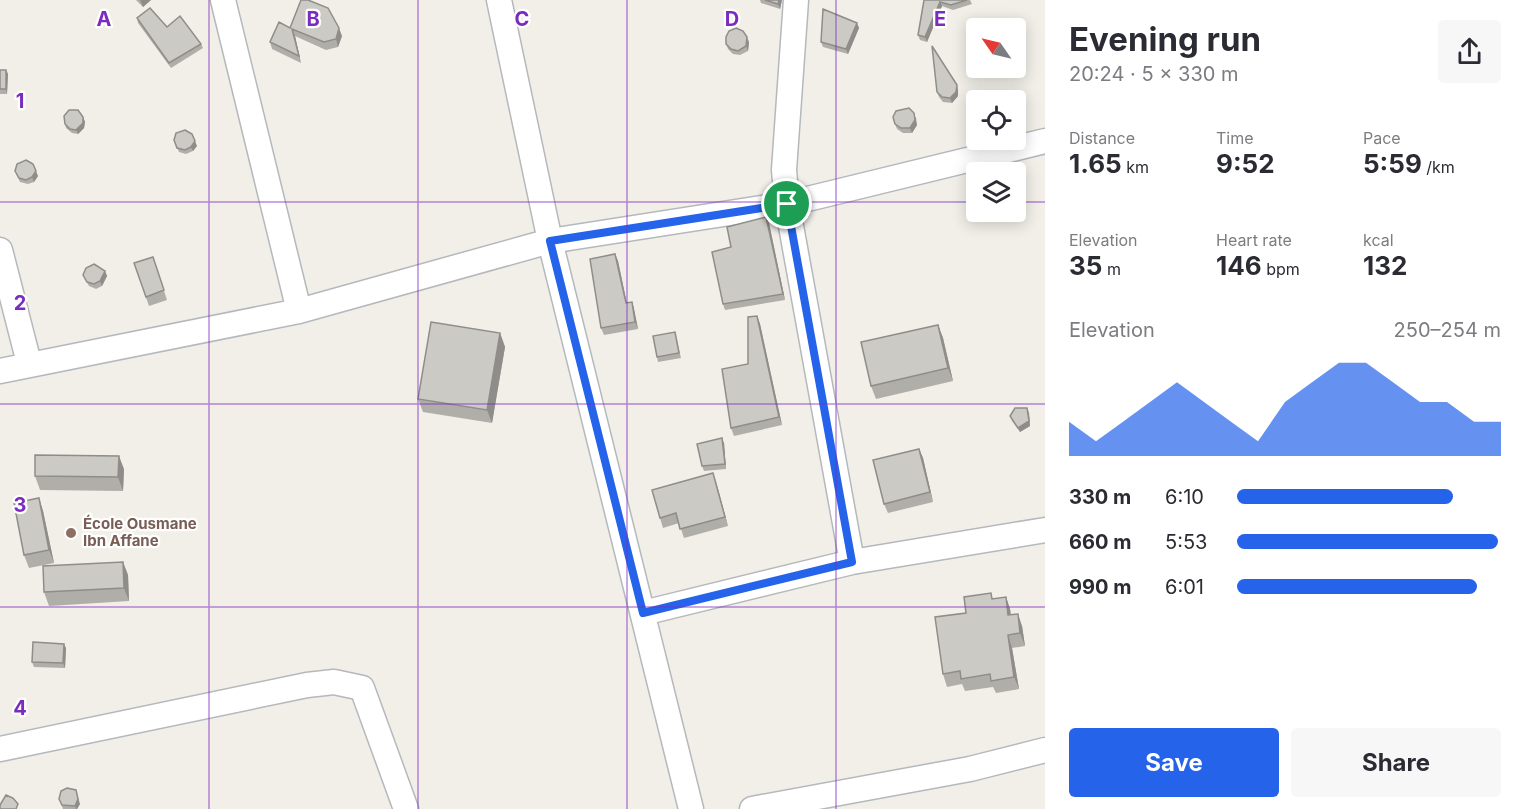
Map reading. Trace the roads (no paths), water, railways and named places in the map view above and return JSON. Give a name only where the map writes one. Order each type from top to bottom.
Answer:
[{"type":"street","points":[[223,0],[298,311]]},
{"type":"street","points":[[499,0],[550,241],[691,809]]},
{"type":"street","points":[[796,0],[784,170],[787,204],[852,562]]},
{"type":"street","points":[[0,371],[29,363],[298,311],[550,241],[787,204],[1045,141]]},
{"type":"street","points":[[0,250],[29,363]]},
{"type":"street","points":[[643,613],[852,562],[1045,531]]},
{"type":"street","points":[[0,749],[307,685],[334,682],[362,688],[406,809]]},
{"type":"street","points":[[752,809],[970,769],[1045,750]]},
{"type":"place","name":"École Ousmane Ibn Affane","points":[[71,533]]}]
